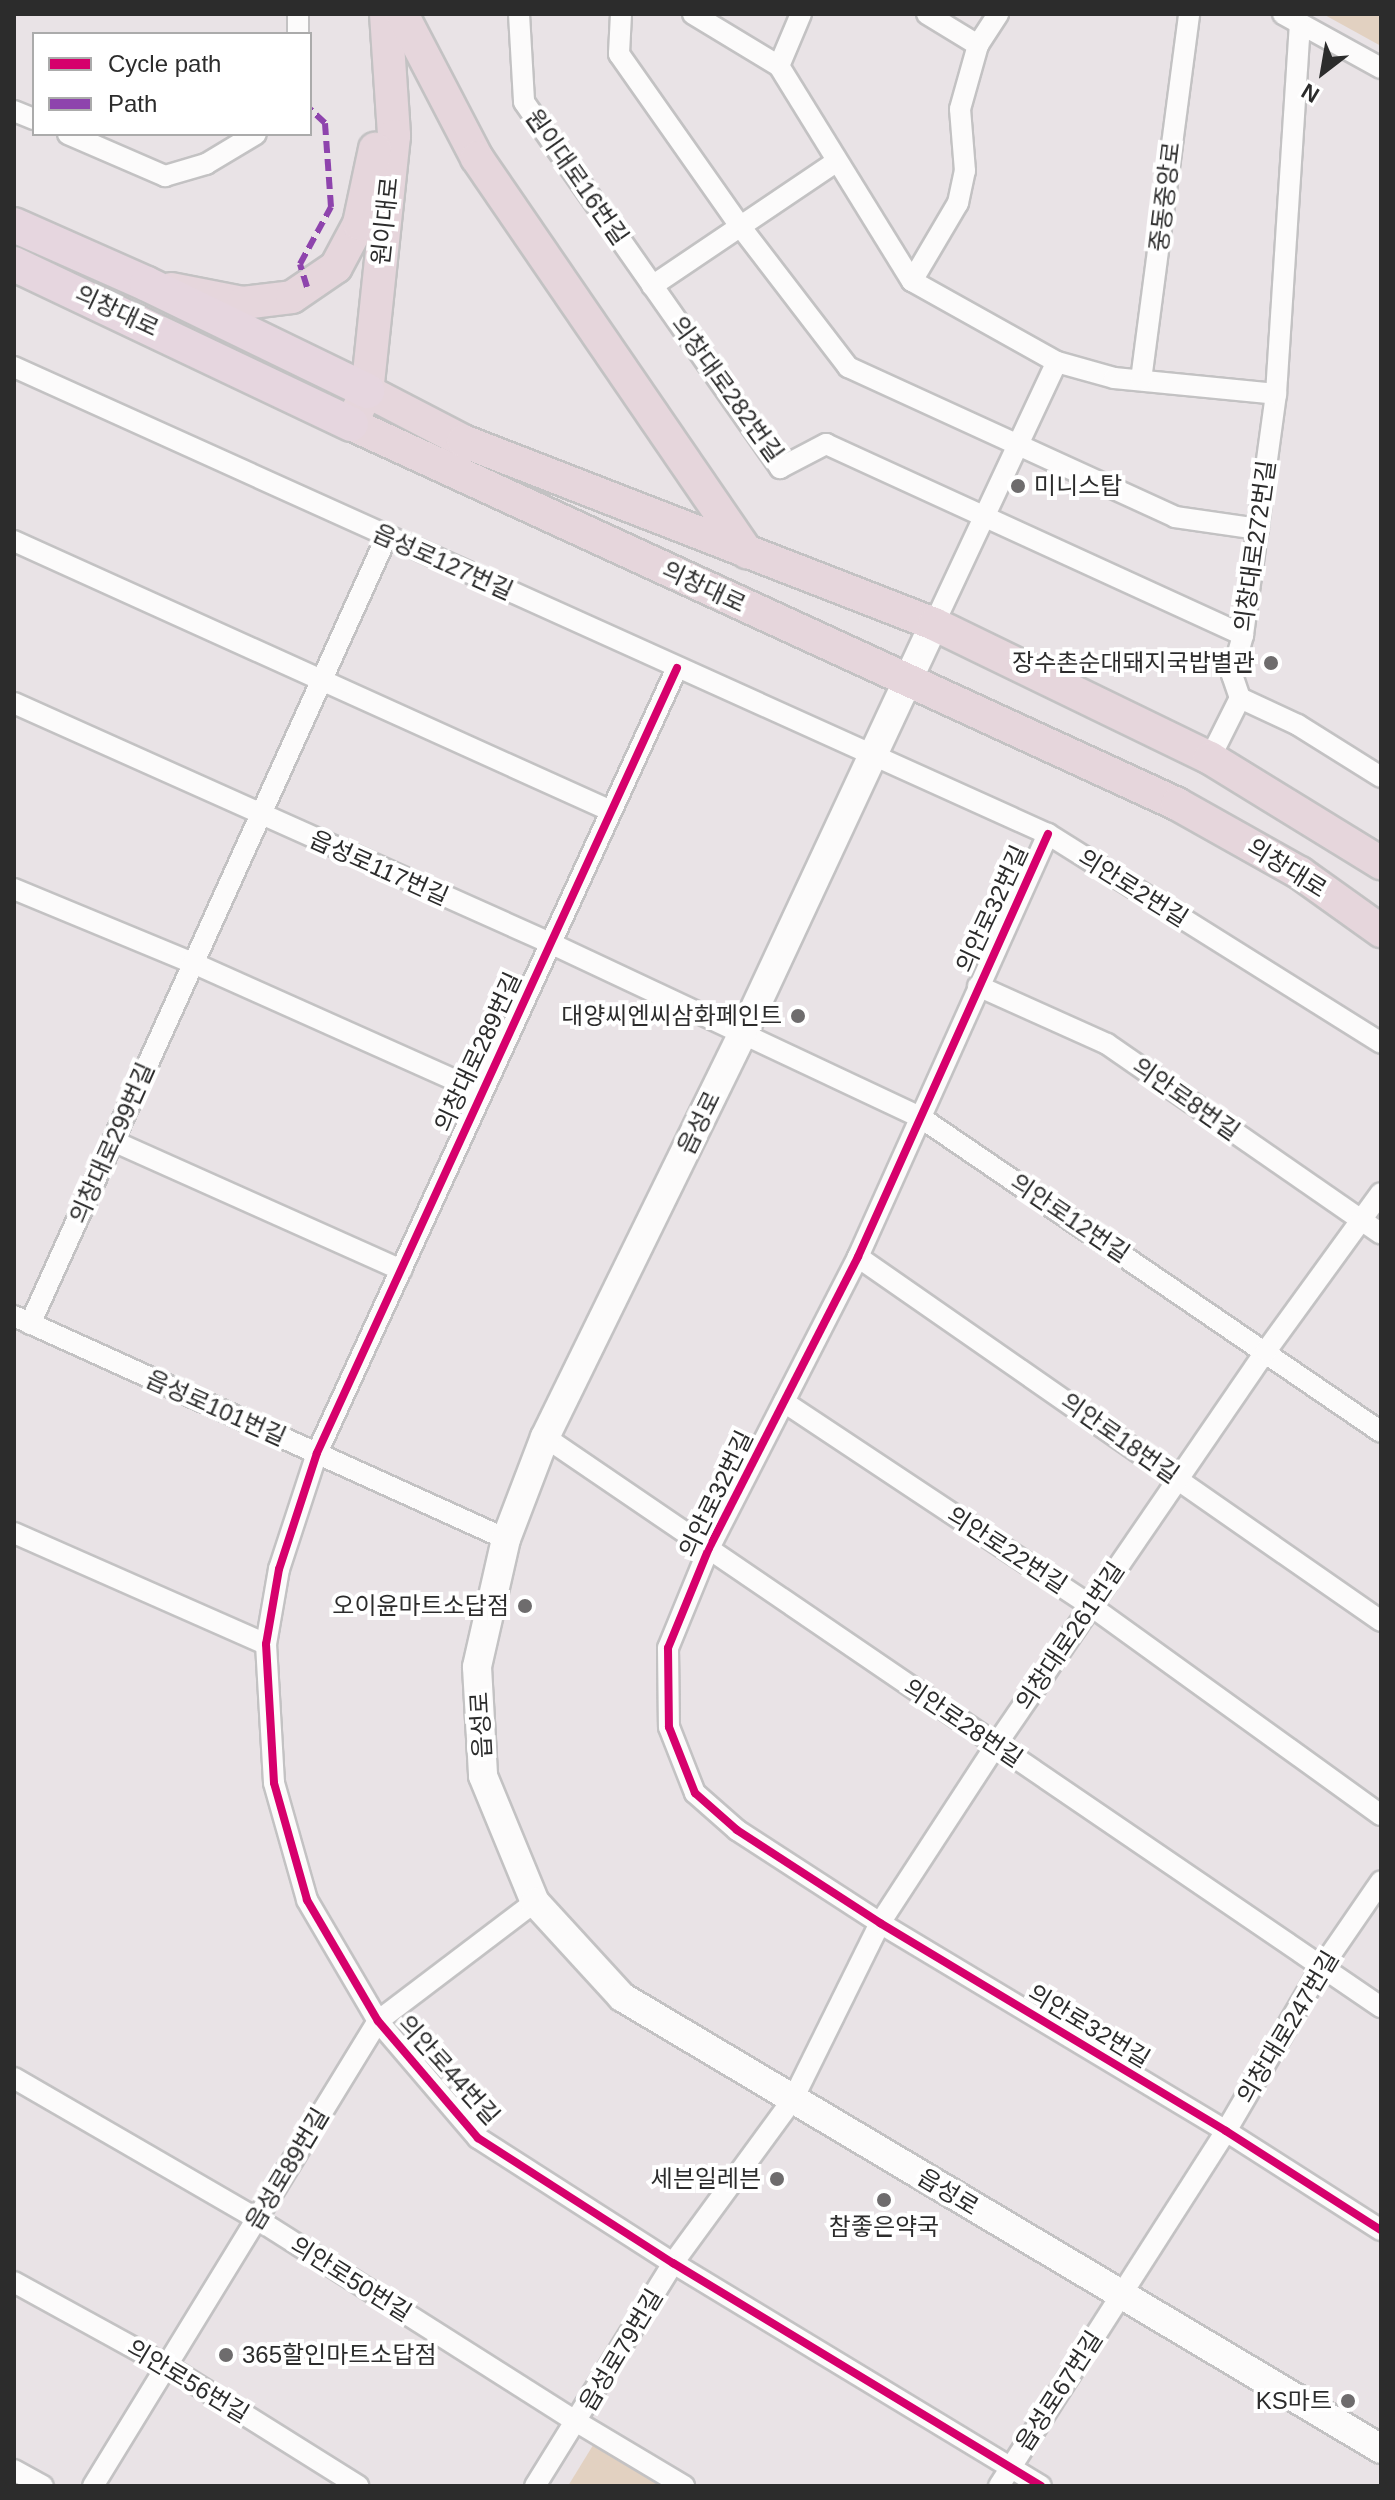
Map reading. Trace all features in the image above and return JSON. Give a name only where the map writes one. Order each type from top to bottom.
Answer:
[{"type":"highway","name":"의창대로","points":[[14,225],[147,284],[367,391]]},
{"type":"highway","name":"의창대로","points":[[14,264],[351,424]]},
{"type":"main road","points":[[147,284],[243,303],[292,297],[336,267],[359,224],[376,145],[383,14]]},
{"type":"main road","name":"원이대로","points":[[351,424],[367,391],[394,136],[383,14]]},
{"type":"main road","points":[[402,14],[477,158],[747,553]]},
{"type":"main road","name":"의창대로","points":[[367,391],[463,441],[934,624],[1210,758],[1381,863]]},
{"type":"main road","name":"의창대로","points":[[351,424],[1177,804],[1300,873],[1381,931]]},
{"type":"main road","name":"읍성로","points":[[934,624],[742,1035],[545,1437],[506,1539],[477,1667],[483,1776],[535,1902],[622,1997],[1381,2449]]},
{"type":"street","name":"원이대로16번길","points":[[519,14],[524,102],[652,286]]},
{"type":"street","points":[[621,14],[619,54],[740,226],[848,367],[1175,517],[1258,529]]},
{"type":"street","points":[[693,14],[779,66],[912,281],[1057,362],[1114,378],[1276,394]]},
{"type":"street","points":[[779,66],[801,14]]},
{"type":"street","points":[[927,14],[978,45]]},
{"type":"street","points":[[912,281],[958,203],[965,171],[960,109],[978,45],[998,14]]},
{"type":"street","name":"중동중앙로","points":[[1141,380],[1189,14]]},
{"type":"street","points":[[1292,20],[1381,68]]},
{"type":"street","name":"의창대로272번길","points":[[1240,698],[1232,675],[1243,635],[1276,394],[1292,20]]},
{"type":"street","points":[[73,136],[165,176],[206,164],[253,136]]},
{"type":"street","points":[[652,286],[837,161]]},
{"type":"street","name":"의창대로282번길","points":[[652,286],[780,468],[826,444],[1243,635]]},
{"type":"street","points":[[934,624],[1057,362]]},
{"type":"street","name":"읍성로127번길","points":[[14,367],[873,756]]},
{"type":"street","name":"의창대로299번길","points":[[22,1320],[113,1141],[387,536]]},
{"type":"street","points":[[14,541],[611,811]]},
{"type":"street","name":"의창대로289번길","points":[[317,1453],[677,668]]},
{"type":"street","points":[[1210,758],[1240,698],[1298,725],[1381,777]]},
{"type":"street","name":"읍성로117번길","points":[[14,703],[260,816],[550,943],[742,1035]]},
{"type":"street","name":"의안로2번길","points":[[873,756],[1048,834],[1381,1043]]},
{"type":"street","name":"의안로32번길","points":[[1048,834],[858,1257],[709,1548],[668,1648],[669,1727],[695,1793],[737,1830],[880,1923],[1226,2131],[1381,2230]]},
{"type":"street","points":[[14,889],[193,963]]},
{"type":"street","name":"의창대로289번길","points":[[193,963],[482,1092]]},
{"type":"street","name":"의안로8번길","points":[[978,986],[1107,1044],[1381,1234]]},
{"type":"street","name":"의안로12번길","points":[[742,1035],[920,1117],[1381,1432]]},
{"type":"street","points":[[113,1141],[401,1270]]},
{"type":"street","name":"의창대로261번길","points":[[793,2099],[880,1923],[996,1745],[1178,1478],[1381,1193]]},
{"type":"street","name":"의안로18번길","points":[[858,1257],[1381,1621]]},
{"type":"street","name":"읍성로101번길","points":[[22,1320],[506,1539]]},
{"type":"street","name":"의안로22번길","points":[[784,1402],[1091,1606],[1381,1815]]},
{"type":"street","name":"의안로28번길","points":[[545,1437],[1381,2007]]},
{"type":"street","name":"의안로44번길","points":[[317,1453],[279,1569],[266,1644],[274,1783],[307,1900],[378,2021],[478,2138],[1004,2477],[1041,2486]]},
{"type":"street","points":[[14,1533],[266,1644]]},
{"type":"street","name":"의창대로247번길","points":[[1120,2296],[1226,2131],[1322,1967],[1381,1881]]},
{"type":"street","name":"읍성로89번길","points":[[93,2486],[378,2021],[535,1902]]},
{"type":"street","name":"의안로50번길","points":[[14,2078],[257,2219],[577,2422],[684,2486]]},
{"type":"street","name":"읍성로79번길","points":[[535,2486],[673,2263],[793,2099]]},
{"type":"street","name":"의안로56번길","points":[[14,2282],[167,2366],[358,2486]]},
{"type":"street","name":"읍성로67번길","points":[[1004,2477],[1120,2296]]},
{"type":"street","points":[[14,2470],[43,2486]]},
{"type":"shaded area","points":[[1323,14],[1381,14],[1381,46]]},
{"type":"shaded area","points":[[595,2442],[675,2486],[568,2486]]},
{"type":"marked path","points":[[307,287],[300,264],[331,207],[325,123],[312,111]]},
{"type":"cycle path","points":[[677,668],[317,1453],[279,1569],[266,1644],[274,1783],[307,1900],[378,2021],[478,2138],[673,2263],[1041,2486]]},
{"type":"cycle path","points":[[1048,834],[858,1257],[709,1548],[668,1648],[669,1727],[695,1793],[737,1830],[880,1923],[1226,2131],[1381,2230]]},
{"type":"place","name":"미니스탑","points":[[1018,486]]},
{"type":"place","name":"장수촌순대돼지국밥별관","points":[[1271,663]]},
{"type":"place","name":"대양씨엔씨삼화페인트","points":[[798,1016]]},
{"type":"place","name":"오이윤마트소답점","points":[[525,1606]]},
{"type":"place","name":"세븐일레븐","points":[[777,2179]]},
{"type":"place","name":"참좋은약국","points":[[884,2200]]},
{"type":"place","name":"365할인마트소답점","points":[[226,2355]]},
{"type":"place","name":"KS마트","points":[[1348,2401]]}]
